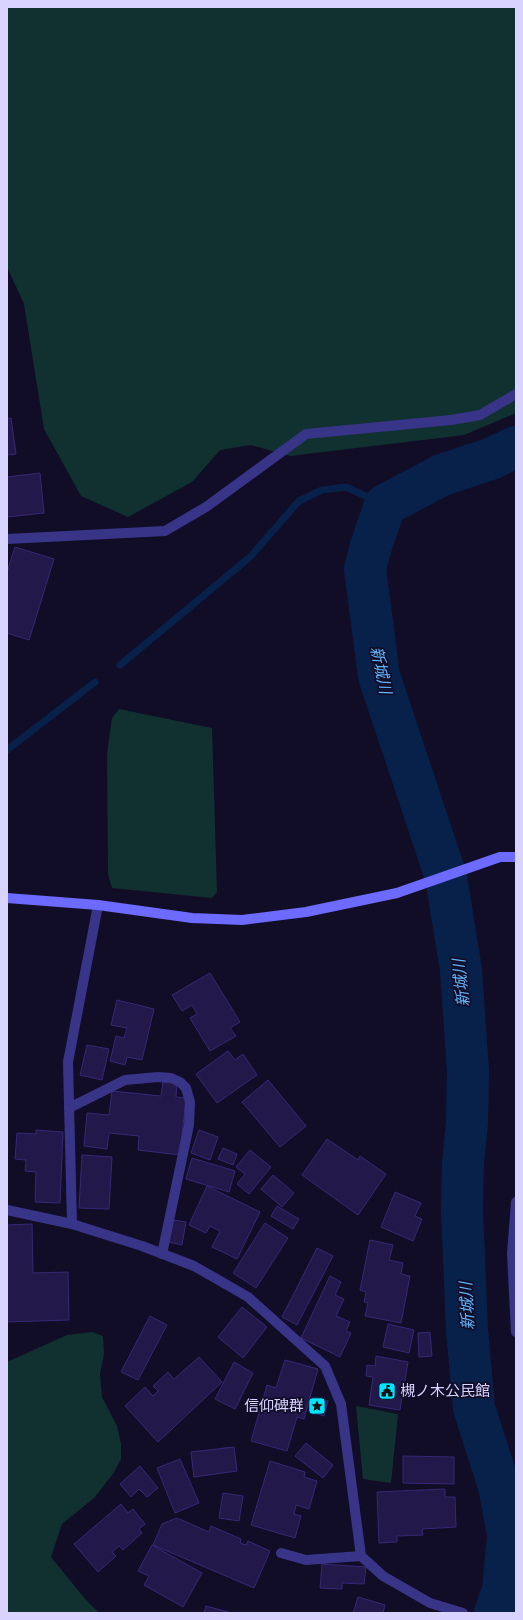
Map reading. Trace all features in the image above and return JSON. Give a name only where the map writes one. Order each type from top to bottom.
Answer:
[{"type":"street","points":[[7,539],[165,531],[206,507],[306,434],[451,420],[480,415],[516,394]]},
{"type":"street","points":[[7,898],[98,905],[192,918],[242,920],[306,912],[397,893],[500,857],[516,857]]},
{"type":"street","points":[[72,1224],[68,1062],[98,905]]},
{"type":"street","points":[[69,1108],[126,1080],[158,1077],[171,1078],[180,1082],[186,1088],[190,1102],[190,1124],[162,1254]]},
{"type":"street","points":[[516,1202],[512,1254],[516,1332]]},
{"type":"street","points":[[7,1210],[72,1224],[162,1254],[194,1266],[248,1297],[325,1366],[341,1404],[361,1556],[383,1576],[430,1603],[459,1612]]},
{"type":"street","points":[[281,1553],[306,1560],[361,1556]]},
{"type":"green space","points":[[7,7],[516,7],[516,413],[464,435],[290,456],[251,445],[220,450],[192,482],[128,517],[81,496],[44,429],[24,304],[7,267]]},
{"type":"green space","points":[[119,709],[212,728],[217,892],[212,898],[112,888],[108,874],[107,754],[112,718]]},
{"type":"green space","points":[[92,1332],[103,1336],[104,1354],[100,1374],[102,1397],[117,1426],[121,1444],[121,1459],[113,1474],[94,1498],[62,1524],[51,1557],[86,1600],[99,1613],[7,1613],[7,1362],[67,1335]]},
{"type":"green space","points":[[356,1406],[398,1414],[391,1483],[363,1479]]},
{"type":"building","points":[[11,418],[16,454],[7,455],[7,419]]},
{"type":"building","points":[[40,473],[44,513],[7,517],[7,477]]},
{"type":"building","points":[[15,547],[54,559],[29,640],[7,633],[7,572]]},
{"type":"building","points":[[210,973],[240,1022],[230,1028],[236,1036],[210,1051],[190,1018],[197,1014],[192,1005],[182,1011],[172,995]]},
{"type":"building","points":[[117,1000],[154,1009],[142,1060],[127,1057],[125,1065],[110,1061],[116,1036],[124,1038],[127,1028],[111,1025]]},
{"type":"building","points":[[87,1045],[109,1049],[102,1080],[80,1075]]},
{"type":"building","points":[[228,1051],[235,1060],[243,1054],[257,1075],[217,1103],[196,1074]]},
{"type":"building","points":[[268,1080],[306,1126],[280,1147],[242,1102]]},
{"type":"building","points":[[163,1082],[177,1083],[176,1097],[186,1098],[180,1155],[138,1150],[139,1136],[109,1133],[107,1149],[84,1146],[87,1113],[109,1115],[112,1091],[161,1096]]},
{"type":"building","points":[[36,1130],[63,1132],[60,1203],[35,1202],[36,1172],[25,1171],[26,1160],[15,1159],[17,1133],[36,1134]]},
{"type":"building","points":[[199,1130],[218,1137],[210,1160],[191,1153]]},
{"type":"building","points":[[327,1139],[358,1160],[360,1156],[386,1174],[358,1215],[302,1175]]},
{"type":"building","points":[[223,1148],[237,1154],[233,1165],[218,1159]]},
{"type":"building","points":[[250,1150],[271,1167],[249,1194],[237,1184],[245,1174],[236,1167]]},
{"type":"building","points":[[82,1155],[112,1157],[109,1209],[79,1208]]},
{"type":"building","points":[[192,1158],[235,1171],[229,1192],[186,1179]]},
{"type":"building","points":[[273,1175],[294,1193],[282,1207],[261,1189]]},
{"type":"building","points":[[207,1186],[260,1212],[237,1259],[212,1247],[220,1231],[210,1226],[206,1233],[189,1225]]},
{"type":"building","points":[[395,1192],[421,1203],[415,1216],[422,1219],[413,1241],[381,1227]]},
{"type":"building","points":[[277,1206],[299,1219],[293,1229],[271,1216]]},
{"type":"building","points":[[173,1220],[186,1222],[182,1245],[169,1242]]},
{"type":"building","points":[[265,1223],[288,1238],[256,1288],[233,1273]]},
{"type":"building","points":[[32,1224],[33,1273],[68,1272],[69,1320],[7,1322],[7,1225]]},
{"type":"building","points":[[370,1240],[393,1245],[389,1260],[403,1263],[401,1274],[410,1276],[401,1323],[365,1316],[368,1303],[364,1302],[366,1292],[360,1290]]},
{"type":"building","points":[[317,1248],[333,1256],[297,1325],[282,1317]]},
{"type":"building","points":[[330,1276],[341,1282],[335,1295],[344,1299],[336,1316],[350,1322],[346,1331],[351,1333],[340,1357],[301,1338]]},
{"type":"building","points":[[242,1307],[267,1327],[243,1358],[218,1337]]},
{"type":"building","points":[[150,1316],[167,1325],[138,1380],[121,1372]]},
{"type":"building","points":[[388,1324],[414,1330],[409,1353],[383,1347]]},
{"type":"building","points":[[430,1332],[432,1356],[419,1357],[418,1333]]},
{"type":"building","name":"槻ノ木公民館","points":[[376,1356],[408,1362],[400,1410],[369,1405],[373,1377],[366,1376],[367,1365],[375,1366]]},
{"type":"building","points":[[199,1357],[222,1382],[158,1442],[125,1406],[145,1387],[153,1396],[158,1391],[153,1386],[168,1372],[174,1379]]},
{"type":"building","points":[[285,1360],[318,1369],[304,1419],[297,1417],[287,1451],[251,1441],[267,1385],[276,1388]]},
{"type":"building","points":[[234,1362],[253,1373],[235,1409],[215,1399]]},
{"type":"building","points":[[315,1397],[328,1401],[324,1416],[310,1412]]},
{"type":"building","points":[[306,1443],[333,1465],[323,1478],[295,1456]]},
{"type":"building","points":[[234,1447],[237,1471],[194,1477],[191,1452]]},
{"type":"building","points":[[403,1456],[454,1457],[454,1484],[403,1483]]},
{"type":"building","points":[[180,1459],[199,1503],[175,1513],[157,1468]]},
{"type":"building","points":[[270,1461],[305,1472],[304,1477],[317,1481],[309,1509],[296,1505],[294,1514],[301,1516],[295,1538],[251,1525]]},
{"type":"building","points":[[140,1466],[158,1488],[147,1497],[139,1489],[131,1497],[120,1484]]},
{"type":"building","points":[[445,1489],[445,1497],[455,1497],[456,1527],[422,1529],[423,1535],[397,1536],[397,1542],[379,1543],[377,1492]]},
{"type":"building","points":[[223,1493],[243,1496],[239,1521],[219,1518]]},
{"type":"building","points":[[121,1504],[128,1513],[133,1509],[145,1524],[139,1529],[142,1533],[123,1550],[119,1546],[112,1552],[116,1556],[98,1572],[74,1544]]},
{"type":"building","points":[[177,1518],[209,1532],[211,1526],[241,1539],[240,1543],[246,1545],[248,1541],[270,1551],[254,1588],[153,1545],[162,1524]]},
{"type":"building","points":[[152,1545],[202,1573],[183,1607],[144,1585],[149,1576],[138,1571]]},
{"type":"building","points":[[322,1564],[366,1567],[364,1584],[342,1583],[342,1589],[320,1588]]},
{"type":"building","points":[[358,1597],[385,1605],[383,1613],[353,1613]]},
{"type":"building","points":[[206,1606],[232,1613],[204,1613]]},
{"type":"waterway","name":"新城川","points":[[495,1613],[503,1590],[508,1535],[499,1486],[474,1408],[467,1330],[462,1210],[463,1163],[467,1123],[468,1071],[461,970],[446,877],[379,676],[365,569],[385,505],[442,475],[493,458],[516,447]]},
{"type":"waterway","points":[[120,665],[250,557],[299,501],[322,490],[346,487],[385,505]]},
{"type":"waterway","points":[[7,750],[95,682]]},
{"type":"place","name":"槻ノ木公民館","points":[[387,1391]]},
{"type":"place","name":"信仰碑群","points":[[317,1406]]}]
